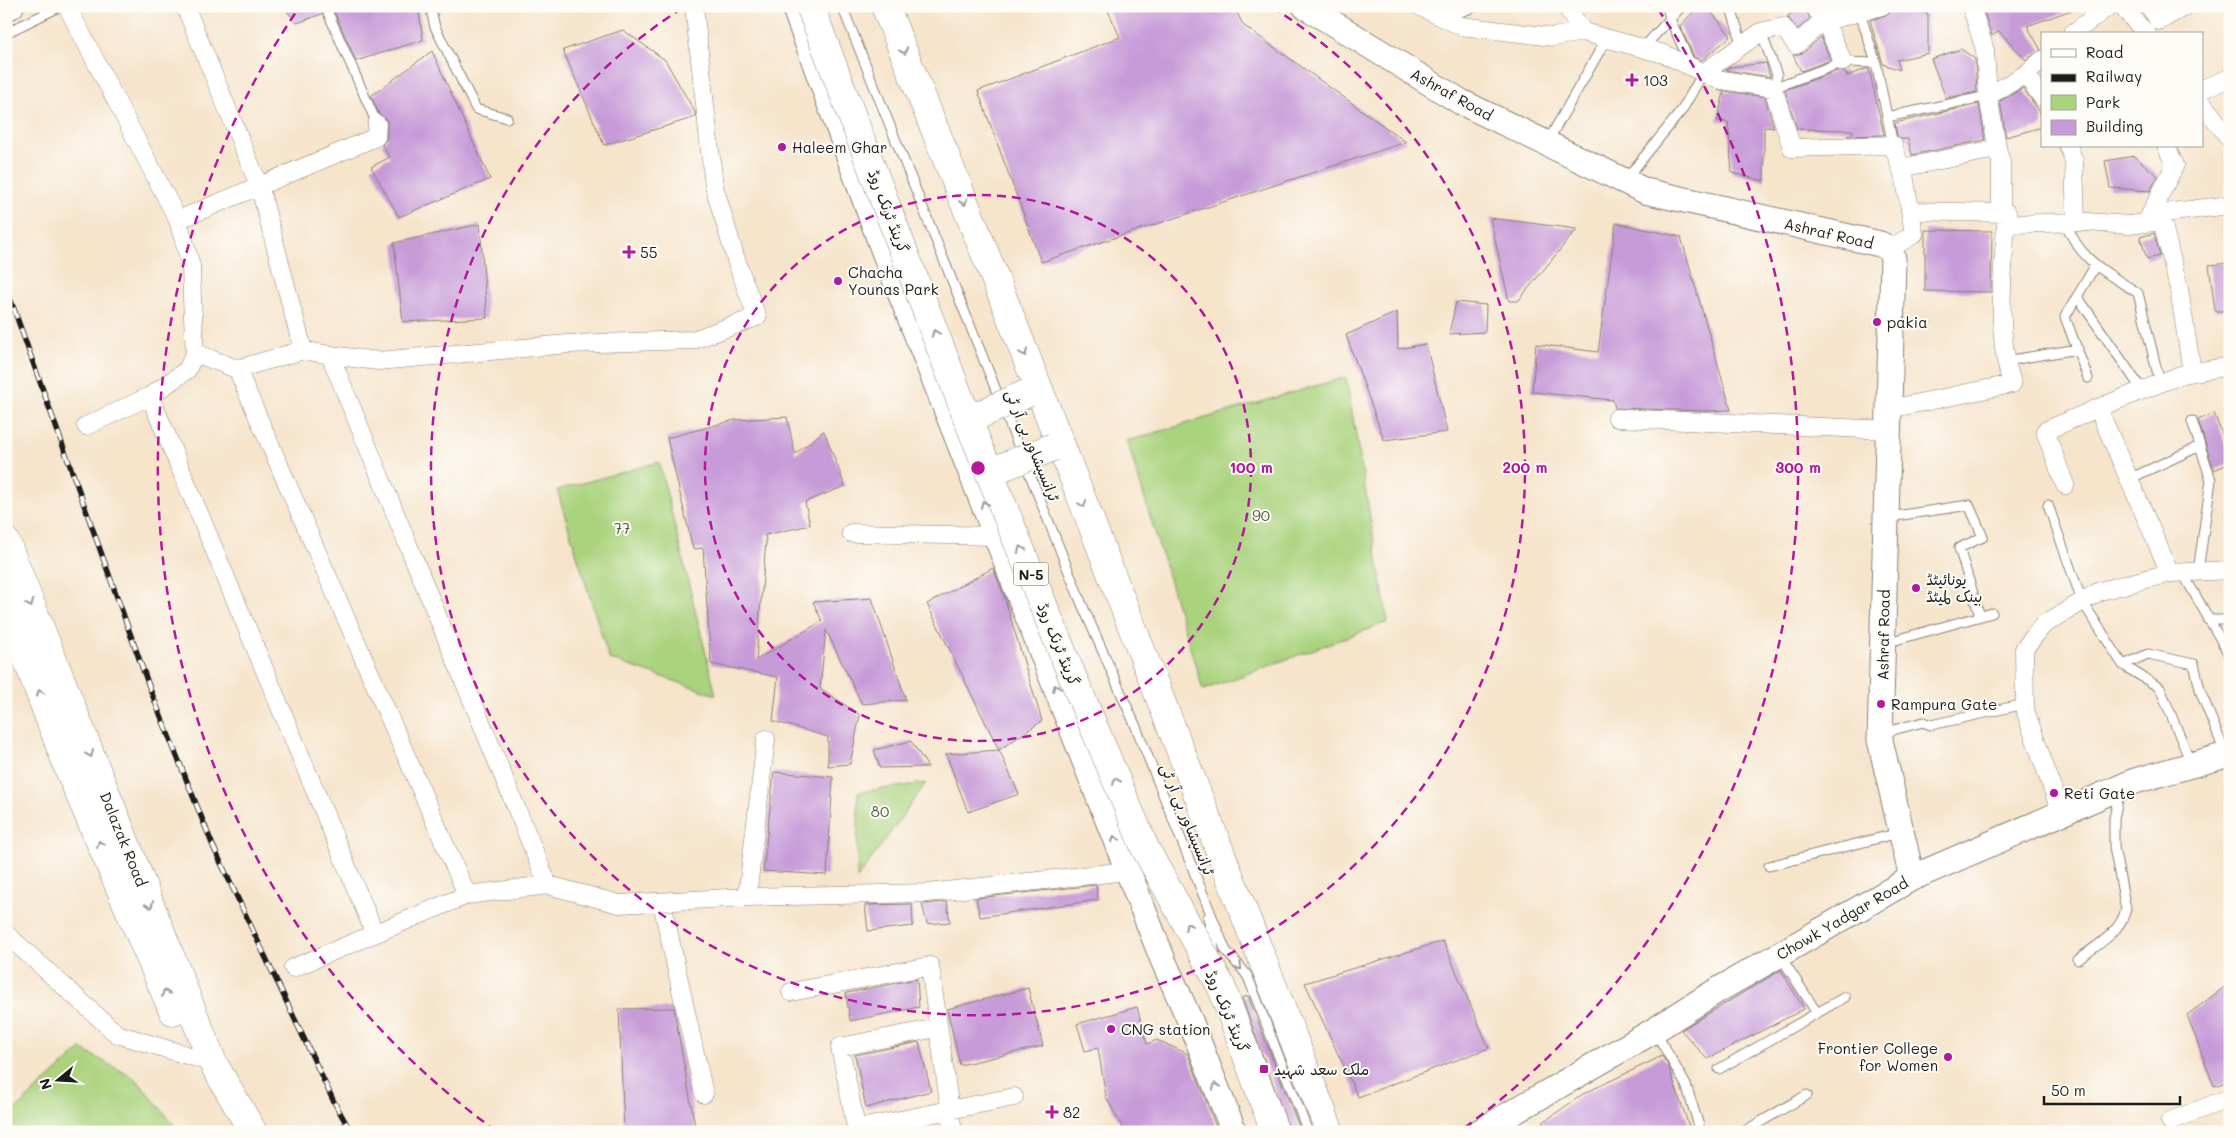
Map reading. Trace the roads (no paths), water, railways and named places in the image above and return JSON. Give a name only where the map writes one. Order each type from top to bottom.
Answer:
[{"type":"main road","name":"گرینڈ ٹرنک روڈ","points":[[810,6],[968,420],[1144,848],[1221,986],[1275,1132]]},
{"type":"main road","points":[[885,6],[1033,391],[1330,1132]]},
{"type":"main road","points":[[968,420],[1033,391]]},
{"type":"main road","points":[[990,472],[1056,446]]},
{"type":"main road","name":"Dalazak Road","points":[[6,542],[231,1132]]},
{"type":"main road","name":"Dalazak Road","points":[[6,604],[69,770],[145,949],[203,1060],[252,1132]]},
{"type":"street","points":[[6,8],[11,6]]},
{"type":"street","points":[[66,6],[178,220],[191,266],[195,353],[188,370],[150,396],[86,426]]},
{"type":"street","points":[[185,6],[260,188],[302,350]]},
{"type":"street","points":[[195,353],[237,369],[302,350],[378,361],[568,344],[643,340],[693,340],[758,317],[737,263],[714,186],[694,6]]},
{"type":"street","points":[[794,6],[883,249],[1128,871],[1234,1132]]},
{"type":"street","points":[[1419,6],[1461,26],[1552,37],[1583,32],[1664,54],[1716,79],[1773,88],[1792,148],[1893,145],[1905,180],[1914,234],[1890,249]]},
{"type":"street","points":[[1566,6],[1583,32]]},
{"type":"street","points":[[1814,6],[1826,23],[1843,62]]},
{"type":"street","points":[[1698,70],[1761,32],[1783,27],[1796,45],[1817,26],[1857,8],[1882,6]]},
{"type":"street","points":[[1617,418],[1888,419],[2012,384],[2005,361],[2001,304],[2004,218],[2001,162],[1988,96],[1985,50],[1971,6]]},
{"type":"street","points":[[2075,32],[2109,6]]},
{"type":"street","points":[[2121,6],[2145,32]]},
{"type":"street","points":[[2149,6],[2159,21],[2186,6]]},
{"type":"street","name":"Ashraf Road","points":[[1309,7],[1461,102],[1645,191],[1880,244],[1890,249],[1893,258],[1880,740],[1912,878]]},
{"type":"street","points":[[1988,96],[2026,74],[2041,61]]},
{"type":"street","points":[[2026,74],[2041,96]]},
{"type":"street","points":[[2204,88],[2230,78]]},
{"type":"street","points":[[2204,106],[2230,139]]},
{"type":"street","points":[[178,220],[260,188],[376,137],[377,124]]},
{"type":"street","points":[[2069,148],[2074,161],[2071,222]]},
{"type":"street","points":[[2167,148],[2175,166],[2154,222],[2179,289],[2192,372]]},
{"type":"street","points":[[1901,168],[1991,150],[1998,152]]},
{"type":"street","points":[[1910,211],[2129,225],[2154,222],[2165,213],[2230,205]]},
{"type":"street","points":[[330,355],[548,885]]},
{"type":"street","points":[[2066,485],[2045,431],[2183,374],[2230,366]]},
{"type":"street","points":[[237,369],[467,896]]},
{"type":"street","points":[[150,396],[375,934]]},
{"type":"street","points":[[2098,408],[2129,479],[2183,572]]},
{"type":"street","points":[[851,533],[996,536]]},
{"type":"street","points":[[2060,813],[2025,710],[2024,649],[2043,625],[2100,591],[2183,572],[2230,570]]},
{"type":"street","points":[[747,897],[766,739]]},
{"type":"street","name":"Chowk Yadgar Road","points":[[1479,1132],[1655,1030],[1712,993],[1912,878],[2120,788],[2228,754]]},
{"type":"street","points":[[293,968],[467,896],[548,885],[619,904],[662,903],[747,897],[928,893],[1128,871]]},
{"type":"street","points":[[662,903],[704,1094]]},
{"type":"street","points":[[6,934],[117,1034],[203,1060]]},
{"type":"street","points":[[791,992],[930,966],[937,1028],[953,1132]]},
{"type":"street","points":[[937,1028],[840,1047],[856,1131],[1014,1096]]},
{"type":"street","points":[[2170,1121],[2230,1098]]},
{"type":"lane","points":[[6,33],[61,6]]},
{"type":"lane","points":[[325,6],[377,124]]},
{"type":"lane","points":[[430,6],[435,27],[476,109],[508,118]]},
{"type":"lane","name":"ٹرانسپشاور بی آر ٹی","points":[[842,6],[1081,602],[1136,727],[1225,949],[1232,960],[1242,967],[1248,977],[1308,1132]]},
{"type":"lane","points":[[1444,18],[1477,6]]},
{"type":"lane","points":[[1624,181],[1682,110],[1698,70],[1670,19],[1667,6]]},
{"type":"lane","points":[[1644,48],[1682,6]]},
{"type":"lane","points":[[1734,7],[1740,46]]},
{"type":"lane","points":[[1857,8],[1876,63],[1893,145]]},
{"type":"lane","points":[[2149,32],[2159,21]]},
{"type":"lane","points":[[1761,32],[1777,75],[1773,88]]},
{"type":"lane","points":[[1547,144],[1608,38]]},
{"type":"lane","points":[[1773,88],[1843,62],[1876,63]]},
{"type":"lane","points":[[1887,116],[1988,96]]},
{"type":"lane","points":[[2071,222],[2070,235],[2095,266],[2138,293],[2160,383]]},
{"type":"lane","points":[[2088,378],[2066,317],[2095,266]]},
{"type":"lane","points":[[2077,296],[2142,390]]},
{"type":"lane","points":[[2005,361],[2078,349]]},
{"type":"lane","points":[[2192,421],[2211,480],[2183,572],[2208,620],[2230,656]]},
{"type":"lane","points":[[2129,479],[2200,446]]},
{"type":"lane","points":[[1886,517],[1969,505],[1983,537],[1959,548],[1980,616]]},
{"type":"lane","points":[[2048,506],[2082,602],[2123,665],[2160,688],[2192,765]]},
{"type":"lane","points":[[1883,644],[1992,613]]},
{"type":"lane","points":[[2208,620],[2230,620]]},
{"type":"lane","points":[[2123,665],[2148,654],[2194,664],[2201,693],[2228,754]]},
{"type":"lane","points":[[1880,733],[1923,722],[1932,725],[2025,704]]},
{"type":"lane","points":[[2078,960],[2111,934],[2124,918],[2126,909],[2114,848],[2114,818],[2120,788]]},
{"type":"lane","points":[[1769,866],[1901,832]]},
{"type":"lane","name":"ٹرانسپشاور بی آر ٹی","points":[[1202,893],[1217,964],[1219,1001],[1269,1132]]},
{"type":"lane","points":[[1779,954],[1816,1013]]},
{"type":"lane","points":[[1720,1069],[1845,997]]},
{"type":"lane","points":[[1655,1030],[1686,1085],[1701,1132]]},
{"type":"lane","points":[[1743,1132],[1807,1094]]},
{"type":"railway","points":[[6,287],[150,689],[213,846],[333,1100],[351,1132]]},
{"type":"place","name":"103","points":[[1632,80]]},
{"type":"place","name":"Haleem Ghar","points":[[782,147]]},
{"type":"place","name":"55","points":[[629,252]]},
{"type":"place","name":"Chacha Younas Park","points":[[838,281]]},
{"type":"place","name":"pakia","points":[[1877,322]]},
{"type":"place","name":"یونائیٹڈ بینک لمیٹڈ","points":[[1916,588]]},
{"type":"place","name":"Rampura Gate","points":[[1881,704]]},
{"type":"place","name":"Reti Gate","points":[[2054,793]]},
{"type":"place","name":"CNG station","points":[[1111,1029]]},
{"type":"place","name":"Frontier College for Women","points":[[1948,1057]]},
{"type":"place","name":"ملک سعد شہید","points":[[1264,1069]]},
{"type":"place","name":"82","points":[[1052,1112]]},
{"type":"park label","name":"90","points":[[1261,515]]},
{"type":"park label","name":"77","points":[[622,528]]},
{"type":"park label","name":"80","points":[[880,811]]}]
